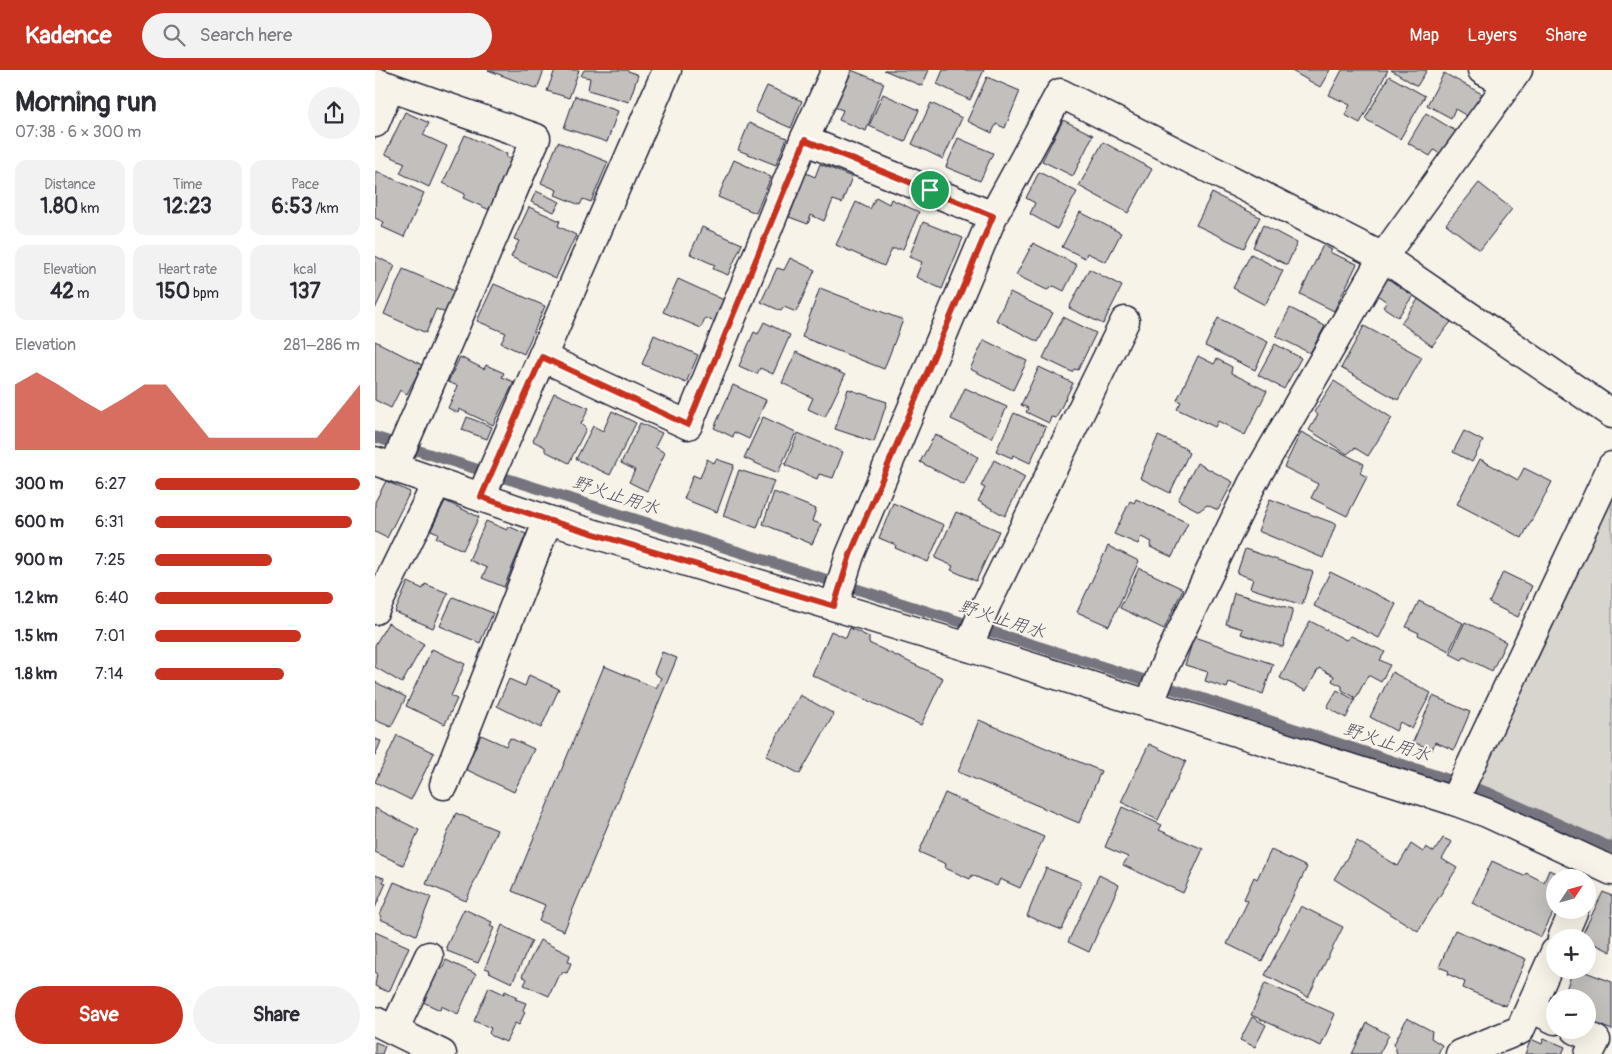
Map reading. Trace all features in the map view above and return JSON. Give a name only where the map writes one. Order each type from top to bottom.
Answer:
[{"type":"street","points":[[484,492],[667,70]]},
{"type":"street","points":[[542,357],[688,425],[805,140],[836,70]]},
{"type":"street","points":[[1150,704],[1164,667],[1252,484],[1383,257],[1513,77],[1482,70]]},
{"type":"street","points":[[375,123],[383,85],[536,138],[411,426],[388,462],[437,482],[484,492],[548,520],[835,604],[1150,704],[1456,797],[1598,871]]},
{"type":"street","points":[[835,604],[850,555],[993,216],[1060,93],[1383,257],[1612,414]]},
{"type":"street","points":[[805,140],[993,216]]},
{"type":"street","points":[[969,645],[987,603],[1125,321]]},
{"type":"street","points":[[1456,797],[1468,768],[1612,466]]},
{"type":"street","points":[[375,610],[437,482]]},
{"type":"street","points":[[444,784],[548,520]]},
{"type":"street","points":[[429,956],[384,1026],[443,1054]]},
{"type":"street","points":[[1459,1054],[1521,1030],[1546,973]]},
{"type":"street","points":[[1531,1008],[1546,1016]]},
{"type":"street","points":[[1589,1054],[1596,1040],[1594,1039]]},
{"type":"shaded area","points":[[1612,466],[1612,862],[1457,793]]},
{"type":"building","points":[[488,70],[544,70],[537,89]]},
{"type":"building","points":[[555,70],[579,70],[569,98],[547,91]]},
{"type":"building","points":[[584,70],[626,70],[638,75],[629,102],[588,90],[590,78],[581,76]]},
{"type":"building","points":[[845,70],[851,70],[884,83],[866,131],[839,120],[843,110],[831,106]]},
{"type":"building","points":[[884,70],[929,70],[922,86]]},
{"type":"building","points":[[943,70],[984,70],[970,100],[937,84]]},
{"type":"building","points":[[1290,70],[1330,70],[1320,87]]},
{"type":"building","points":[[1342,70],[1388,70],[1360,123],[1345,115],[1350,105],[1329,95]]},
{"type":"building","points":[[1391,70],[1427,70],[1417,86]]},
{"type":"building","points":[[1444,73],[1482,94],[1469,117],[1455,109],[1451,118],[1427,105]]},
{"type":"building","points":[[1389,76],[1425,96],[1400,139],[1365,119]]},
{"type":"building","points":[[987,77],[1020,91],[1005,128],[996,124],[992,133],[967,121]]},
{"type":"building","points":[[767,86],[802,101],[791,128],[755,112]]},
{"type":"building","points":[[883,94],[919,110],[905,142],[869,126]]},
{"type":"building","points":[[575,96],[618,111],[607,142],[564,128]]},
{"type":"building","points":[[931,103],[962,118],[943,159],[912,144]]},
{"type":"building","points":[[405,112],[429,123],[423,135],[447,146],[429,187],[400,173],[405,163],[385,154]]},
{"type":"building","points":[[1426,113],[1459,133],[1444,157],[1434,150],[1430,156],[1408,143]]},
{"type":"building","points":[[1063,120],[1093,135],[1073,176],[1042,161]]},
{"type":"building","points":[[749,123],[787,138],[776,165],[738,150]]},
{"type":"building","points":[[465,135],[507,154],[506,157],[514,161],[492,211],[463,198],[465,194],[443,183]]},
{"type":"building","points":[[958,138],[993,153],[980,181],[946,167]]},
{"type":"building","points":[[558,142],[608,162],[591,202],[583,199],[580,205],[555,195],[557,190],[541,183]]},
{"type":"building","points":[[1103,142],[1152,169],[1128,213],[1079,186]]},
{"type":"building","points":[[734,160],[771,177],[756,213],[718,197]]},
{"type":"building","points":[[820,164],[852,177],[842,203],[833,200],[824,221],[811,215],[808,224],[789,217],[806,173],[815,177]]},
{"type":"building","points":[[376,171],[424,193],[404,237],[382,227],[384,222],[375,218]]},
{"type":"building","points":[[1039,172],[1077,192],[1057,229],[1030,214],[1035,203],[1026,198]]},
{"type":"building","points":[[1479,183],[1512,209],[1480,250],[1446,224]]},
{"type":"building","points":[[536,191],[560,202],[554,212],[531,202]]},
{"type":"building","points":[[1212,193],[1260,217],[1244,248],[1196,225]]},
{"type":"building","points":[[876,197],[889,204],[891,199],[919,212],[903,249],[892,249],[884,266],[836,245],[856,202],[870,209]]},
{"type":"building","points":[[529,207],[560,221],[558,226],[576,235],[556,278],[511,257],[519,241],[514,239]]},
{"type":"building","points":[[1080,212],[1121,233],[1106,262],[1087,253],[1085,258],[1062,247]]},
{"type":"building","points":[[923,222],[963,238],[942,289],[916,277],[922,262],[909,257]]},
{"type":"building","points":[[1263,225],[1297,243],[1287,265],[1253,247]]},
{"type":"building","points":[[702,227],[742,244],[728,275],[713,269],[715,265],[690,254]]},
{"type":"building","points":[[1033,243],[1077,265],[1064,291],[1054,286],[1047,290],[1016,275]]},
{"type":"building","points":[[1323,245],[1332,250],[1329,252],[1357,264],[1334,311],[1300,294]]},
{"type":"building","points":[[1251,254],[1283,271],[1265,305],[1233,288]]},
{"type":"building","points":[[375,256],[395,266],[375,309]]},
{"type":"building","points":[[790,258],[815,270],[796,312],[784,307],[781,311],[761,302],[777,268],[784,270]]},
{"type":"building","points":[[403,269],[457,292],[448,314],[436,309],[426,333],[384,314]]},
{"type":"building","points":[[1089,269],[1122,286],[1103,324],[1069,308]]},
{"type":"building","points":[[1389,270],[1417,290],[1398,317],[1383,307],[1387,302],[1373,292]]},
{"type":"building","points":[[678,279],[724,300],[715,322],[705,318],[701,328],[663,312]]},
{"type":"building","points":[[494,284],[545,306],[524,354],[501,343],[506,333],[477,321]]},
{"type":"building","points":[[820,288],[903,320],[884,369],[802,337]]},
{"type":"building","points":[[1010,292],[1053,313],[1038,342],[996,320]]},
{"type":"building","points":[[1422,294],[1454,318],[1432,346],[1401,323]]},
{"type":"building","points":[[1290,308],[1325,326],[1310,353],[1276,336]]},
{"type":"building","points":[[1063,317],[1096,333],[1078,370],[1074,369],[1072,372],[1043,358]]},
{"type":"building","points":[[1218,318],[1268,342],[1255,370],[1205,346]]},
{"type":"building","points":[[764,322],[790,335],[773,374],[760,368],[757,374],[739,366],[754,332],[758,334]]},
{"type":"building","points":[[1364,326],[1422,357],[1398,400],[1341,368]]},
{"type":"building","points":[[654,335],[698,355],[686,383],[642,364]]},
{"type":"building","points":[[984,340],[1027,361],[1013,390],[970,369]]},
{"type":"building","points":[[375,341],[422,365],[407,394],[400,390],[391,408],[375,400]]},
{"type":"building","points":[[1275,344],[1301,358],[1284,389],[1258,375]]},
{"type":"building","points":[[796,352],[845,375],[825,417],[808,409],[813,398],[782,383]]},
{"type":"building","points":[[1198,356],[1214,364],[1217,359],[1232,367],[1231,373],[1267,391],[1245,435],[1218,421],[1215,427],[1177,409],[1181,402],[1177,400]]},
{"type":"building","points":[[460,357],[484,369],[486,365],[504,373],[502,377],[514,382],[493,425],[459,409],[458,413],[448,408],[458,386],[448,382]]},
{"type":"building","points":[[1039,367],[1073,383],[1056,418],[1051,417],[1049,423],[1026,412],[1028,408],[1021,405]]},
{"type":"building","points":[[1334,381],[1392,418],[1368,456],[1355,448],[1347,454],[1309,430],[1318,415],[1314,412]]},
{"type":"building","points":[[733,385],[766,400],[749,439],[734,432],[733,437],[714,428]]},
{"type":"building","points":[[965,388],[1007,407],[992,438],[951,419]]},
{"type":"building","points":[[848,389],[887,402],[874,442],[835,429]]},
{"type":"building","points":[[554,393],[589,408],[581,424],[586,429],[569,463],[545,451],[545,447],[533,441]]},
{"type":"building","points":[[612,411],[636,423],[610,475],[576,459],[593,426],[603,431]]},
{"type":"building","points":[[1014,413],[1046,427],[1030,463],[1013,455],[1012,458],[996,451]]},
{"type":"building","points":[[467,417],[492,427],[487,439],[462,430]]},
{"type":"building","points":[[763,417],[796,432],[778,473],[744,458]]},
{"type":"building","points":[[640,423],[662,433],[655,447],[665,453],[647,491],[629,482],[635,470],[621,463]]},
{"type":"building","points":[[1464,431],[1483,441],[1472,462],[1453,452]]},
{"type":"building","points":[[1301,432],[1364,464],[1360,473],[1367,477],[1347,516],[1311,498],[1318,484],[1284,467]]},
{"type":"building","points":[[798,433],[843,452],[833,478],[819,474],[817,479],[785,465]]},
{"type":"building","points":[[935,434],[978,457],[964,485],[920,462]]},
{"type":"building","points":[[1158,436],[1187,449],[1186,451],[1189,453],[1170,493],[1140,478]]},
{"type":"building","points":[[707,459],[714,463],[716,459],[734,465],[717,512],[684,499],[693,475],[700,478]]},
{"type":"building","points":[[1480,459],[1518,480],[1524,468],[1552,482],[1522,538],[1457,504]]},
{"type":"building","points":[[994,460],[1025,477],[1005,516],[978,501],[985,488],[981,486]]},
{"type":"building","points":[[1197,463],[1233,482],[1218,510],[1207,505],[1199,511],[1178,500]]},
{"type":"building","points":[[739,470],[774,481],[757,528],[723,516]]},
{"type":"building","points":[[386,481],[410,492],[387,538],[375,532],[375,502]]},
{"type":"building","points":[[774,492],[816,509],[812,521],[821,524],[812,544],[763,524]]},
{"type":"building","points":[[1136,499],[1188,523],[1172,557],[1150,547],[1152,542],[1141,537],[1138,544],[1114,534],[1130,501],[1134,503]]},
{"type":"building","points":[[1270,499],[1336,524],[1323,558],[1258,531]]},
{"type":"building","points":[[445,501],[479,517],[463,550],[436,538],[438,533],[431,530]]},
{"type":"building","points":[[893,503],[944,525],[928,562],[895,548],[896,545],[879,538]]},
{"type":"building","points":[[956,512],[999,531],[976,581],[951,570],[953,566],[935,558]]},
{"type":"building","points":[[486,521],[507,530],[508,526],[526,534],[504,587],[482,578],[487,568],[469,560]]},
{"type":"building","points":[[1108,546],[1139,561],[1109,626],[1077,612]]},
{"type":"building","points":[[1245,549],[1313,572],[1302,605],[1250,588],[1253,579],[1237,573]]},
{"type":"building","points":[[1139,568],[1183,589],[1164,629],[1120,608]]},
{"type":"building","points":[[1330,572],[1396,604],[1379,638],[1314,606]]},
{"type":"building","points":[[1503,572],[1532,586],[1518,617],[1489,603]]},
{"type":"building","points":[[408,582],[423,589],[425,584],[448,593],[433,628],[395,612]]},
{"type":"building","points":[[1234,593],[1293,609],[1283,647],[1241,634],[1243,629],[1226,624]]},
{"type":"building","points":[[453,597],[493,613],[480,643],[440,626]]},
{"type":"building","points":[[1419,601],[1463,623],[1449,651],[1406,627]]},
{"type":"building","points":[[1310,621],[1346,640],[1351,636],[1385,652],[1380,660],[1390,665],[1381,682],[1368,675],[1356,698],[1342,690],[1342,686],[1332,681],[1334,676],[1319,668],[1306,691],[1280,678]]},
{"type":"building","points":[[1465,622],[1506,642],[1492,671],[1464,657],[1462,660],[1450,654]]},
{"type":"building","points":[[388,623],[424,644],[402,683],[375,667],[375,645]]},
{"type":"building","points":[[850,628],[869,637],[869,643],[943,678],[921,725],[812,675],[831,631],[846,638]]},
{"type":"building","points":[[1194,637],[1273,664],[1263,694],[1229,682],[1227,688],[1205,681],[1208,672],[1185,665]]},
{"type":"building","points":[[432,649],[465,664],[451,696],[457,699],[445,724],[406,706]]},
{"type":"building","points":[[662,652],[677,658],[564,931],[539,921],[545,905],[512,891],[604,666],[656,688],[661,678],[654,673]]},
{"type":"building","points":[[1392,672],[1431,693],[1412,729],[1400,722],[1396,731],[1370,717]]},
{"type":"building","points":[[529,675],[559,689],[541,728],[497,706],[509,679],[525,686]]},
{"type":"building","points":[[375,682],[406,697],[391,727],[375,720]]},
{"type":"building","points":[[1337,690],[1355,700],[1346,718],[1327,707]]},
{"type":"building","points":[[800,695],[834,714],[800,774],[766,756]]},
{"type":"building","points":[[1433,696],[1470,712],[1454,750],[1435,742],[1432,750],[1413,742]]},
{"type":"building","points":[[979,720],[1101,771],[1079,823],[958,772]]},
{"type":"building","points":[[397,735],[434,753],[411,800],[375,782]]},
{"type":"building","points":[[481,735],[506,746],[510,738],[534,749],[514,792],[465,769]]},
{"type":"building","points":[[375,739],[381,741],[375,756]]},
{"type":"building","points":[[1149,744],[1186,761],[1158,820],[1121,802]]},
{"type":"building","points":[[945,793],[1044,837],[1020,888],[1000,879],[997,886],[972,875],[970,879],[945,868],[946,864],[919,852]]},
{"type":"building","points":[[1122,807],[1162,825],[1159,830],[1203,849],[1183,893],[1123,865],[1128,857],[1105,847]]},
{"type":"building","points":[[375,808],[419,830],[403,865],[375,852]]},
{"type":"building","points":[[456,813],[497,830],[466,901],[426,884]]},
{"type":"building","points":[[1443,838],[1452,842],[1442,859],[1457,868],[1418,931],[1334,879],[1357,841],[1398,866],[1411,844],[1423,852],[1426,847],[1434,852]]},
{"type":"building","points":[[1271,850],[1307,867],[1262,961],[1227,944],[1248,901],[1244,899],[1254,877],[1257,879]]},
{"type":"building","points":[[1492,861],[1524,876],[1526,873],[1544,882],[1546,877],[1546,919],[1550,919],[1541,937],[1472,903]]},
{"type":"building","points":[[1046,868],[1082,882],[1062,930],[1027,916]]},
{"type":"building","points":[[375,875],[384,878],[383,882],[386,883],[375,908]]},
{"type":"building","points":[[1099,875],[1119,885],[1089,952],[1068,942]]},
{"type":"building","points":[[394,882],[431,897],[416,935],[380,919]]},
{"type":"building","points":[[1603,892],[1612,896],[1611,952],[1596,944],[1596,929],[1585,929],[1590,919],[1596,919],[1596,906]]},
{"type":"building","points":[[1301,906],[1343,927],[1308,997],[1265,975]]},
{"type":"building","points":[[464,909],[492,922],[490,926],[494,928],[478,963],[447,951],[448,948],[446,947]]},
{"type":"building","points":[[502,925],[532,941],[512,983],[489,972],[490,970],[485,968]]},
{"type":"building","points":[[1455,930],[1526,959],[1506,1006],[1463,988],[1465,982],[1448,974],[1449,971],[1439,967]]},
{"type":"building","points":[[375,932],[409,947],[390,990],[386,991],[375,986],[377,973],[375,972]]},
{"type":"building","points":[[540,940],[570,955],[568,962],[571,963],[567,973],[559,974],[549,996],[524,985],[527,979],[522,976]]},
{"type":"building","points":[[446,960],[476,974],[458,1014],[441,1006],[440,1010],[423,1002],[439,968],[442,969]]},
{"type":"building","points":[[1596,976],[1612,982],[1612,1030],[1596,1024],[1596,989],[1566,989],[1570,979],[1596,979]]},
{"type":"building","points":[[1265,983],[1335,1014],[1321,1046],[1251,1015]]},
{"type":"building","points":[[489,987],[504,994],[505,991],[517,997],[515,999],[526,1003],[523,1010],[525,1012],[519,1025],[515,1023],[506,1042],[492,1036],[489,1033],[491,1028],[474,1021]]},
{"type":"building","points":[[1252,1017],[1266,1025],[1255,1047],[1240,1040]]},
{"type":"building","points":[[1407,1018],[1432,1031],[1431,1038],[1442,1045],[1438,1054],[1397,1054],[1394,1044]]},
{"type":"building","points":[[1367,1023],[1389,1035],[1379,1054],[1352,1054]]},
{"type":"building","points":[[1544,1038],[1565,1047],[1562,1054],[1525,1054],[1531,1039],[1542,1044]]},
{"type":"building","points":[[375,1042],[385,1046],[382,1054],[375,1054]]},
{"type":"waterway","name":"野火止用水","points":[[375,437],[1192,695],[1489,793],[1612,848]]},
{"type":"route","points":[[805,140],[930,190],[993,216],[850,555],[834,606],[548,520],[481,497],[542,357],[688,425],[805,140]]}]
